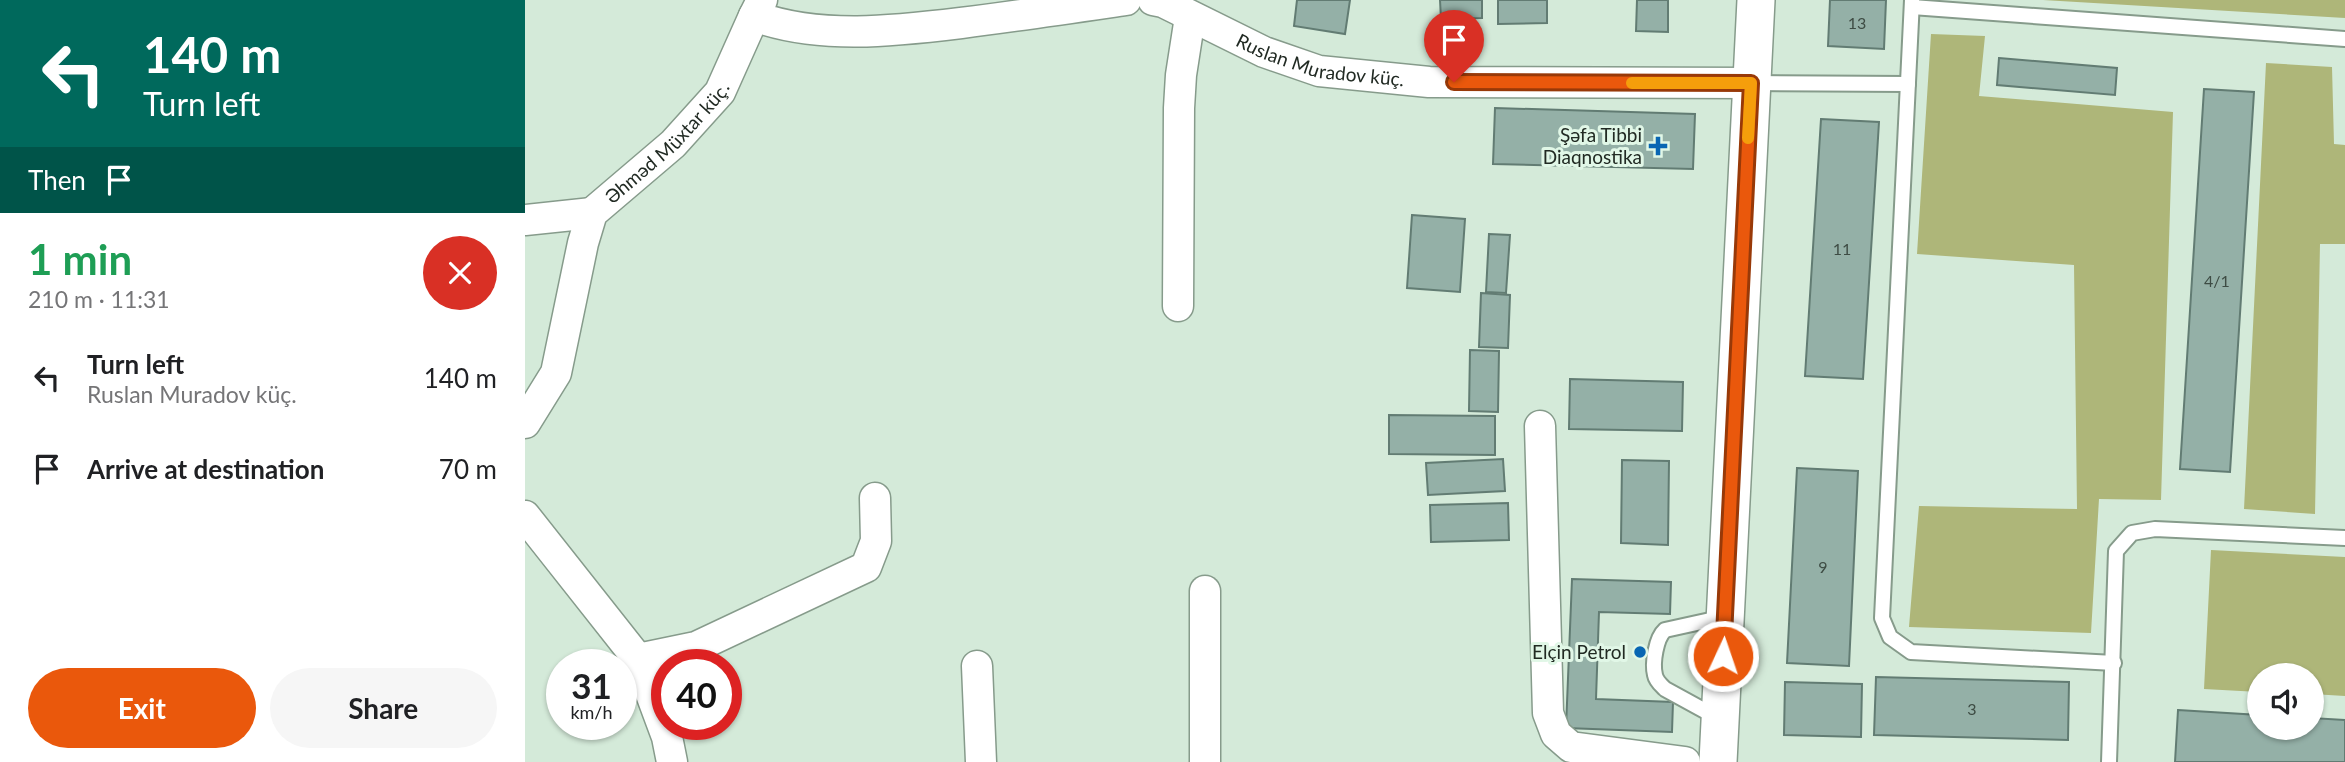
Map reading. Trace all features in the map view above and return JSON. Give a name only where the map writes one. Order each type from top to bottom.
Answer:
[{"type":"street","points":[[758,8],[773,22],[801,28],[863,30],[959,23],[1126,0]]},
{"type":"street","name":"Ruslan Muradov küç.","points":[[1153,0],[1163,2],[1264,52],[1319,71],[1429,82],[1751,83]]},
{"type":"street","points":[[1718,762],[1756,0]]},
{"type":"street","name":"Əhməd Müxtar küç.","points":[[525,423],[557,373],[591,213],[673,144],[720,92],[758,8]]},
{"type":"street","points":[[1178,306],[1179,108],[1190,17]]},
{"type":"street","points":[[525,220],[591,213]]},
{"type":"street","points":[[1540,426],[1548,713],[1556,734],[1571,747],[1685,762]]},
{"type":"street","points":[[638,659],[696,647],[866,567],[876,541],[875,498]]},
{"type":"street","points":[[525,516],[638,659],[667,737],[672,762]]},
{"type":"street","points":[[1205,591],[1205,762]]},
{"type":"street","points":[[977,666],[981,762]]},
{"type":"lane","points":[[2113,663],[1911,652],[1890,637],[1882,618],[1912,4],[2345,39]]},
{"type":"lane","points":[[1751,83],[1908,84]]},
{"type":"lane","points":[[2109,762],[2116,551],[2132,533],[2155,529],[2345,538]]},
{"type":"lane","points":[[1720,719],[1665,689],[1655,675],[1659,635],[1665,630],[1725,617]]},
{"type":"green space","points":[[2043,0],[2345,0],[2345,18]]},
{"type":"green space","points":[[1931,34],[1985,36],[1979,96],[2173,112],[2161,500],[2099,499],[2091,633],[1909,627],[1919,506],[2077,509],[2074,265],[1917,254]]},
{"type":"green space","points":[[2266,63],[2332,67],[2334,144],[2345,145],[2345,244],[2320,244],[2315,514],[2244,509]]},
{"type":"green space","points":[[2211,550],[2345,557],[2345,696],[2324,695],[2324,663],[2247,663],[2247,691],[2204,689]]},
{"type":"building","points":[[1297,0],[1350,0],[1345,34],[1294,26]]},
{"type":"building","points":[[1440,0],[1482,0],[1482,18],[1441,19]]},
{"type":"building","points":[[1498,0],[1547,0],[1547,23],[1498,24]]},
{"type":"building","points":[[1637,0],[1668,0],[1668,32],[1636,31]]},
{"type":"building","points":[[1830,0],[1886,0],[1884,49],[1828,46]]},
{"type":"building","points":[[1999,58],[2117,68],[2115,95],[1997,85]]},
{"type":"building","points":[[2204,89],[2254,92],[2230,472],[2180,469]]},
{"type":"building","points":[[1495,108],[1695,114],[1693,169],[1493,164]]},
{"type":"building","points":[[1821,119],[1879,122],[1863,379],[1805,376]]},
{"type":"building","points":[[1412,215],[1465,219],[1460,292],[1407,288]]},
{"type":"building","points":[[1489,234],[1510,235],[1506,293],[1486,292]]},
{"type":"building","points":[[1481,293],[1510,295],[1508,348],[1479,347]]},
{"type":"building","points":[[1470,350],[1499,351],[1498,412],[1469,411]]},
{"type":"building","points":[[1570,379],[1683,382],[1682,431],[1569,429]]},
{"type":"building","points":[[1389,415],[1495,416],[1495,455],[1389,454]]},
{"type":"building","points":[[1503,459],[1505,491],[1428,495],[1426,463]]},
{"type":"building","points":[[1622,460],[1669,461],[1668,545],[1621,543]]},
{"type":"building","points":[[1797,468],[1858,471],[1849,666],[1787,663]]},
{"type":"building","points":[[1508,503],[1509,540],[1431,542],[1430,505]]},
{"type":"building","points":[[1572,579],[1671,582],[1670,614],[1599,612],[1596,699],[1673,702],[1672,732],[1566,728]]},
{"type":"building","points":[[1876,677],[2069,682],[2068,740],[1874,735]]},
{"type":"building","points":[[1785,682],[1862,684],[1861,737],[1784,735]]},
{"type":"building","points":[[2178,710],[2247,714],[2247,740],[2324,740],[2324,719],[2345,720],[2345,762],[2175,762]]},
{"type":"slow traffic","points":[[1632,83],[1751,83],[1748,138]]},
{"type":"place","name":"Şəfa Tibbi Diaqnostika","points":[[1658,146]]},
{"type":"place","name":"Elçin Petrol","points":[[1640,652]]},
{"type":"route","points":[[1454,82],[1751,83],[1723,656]]}]
